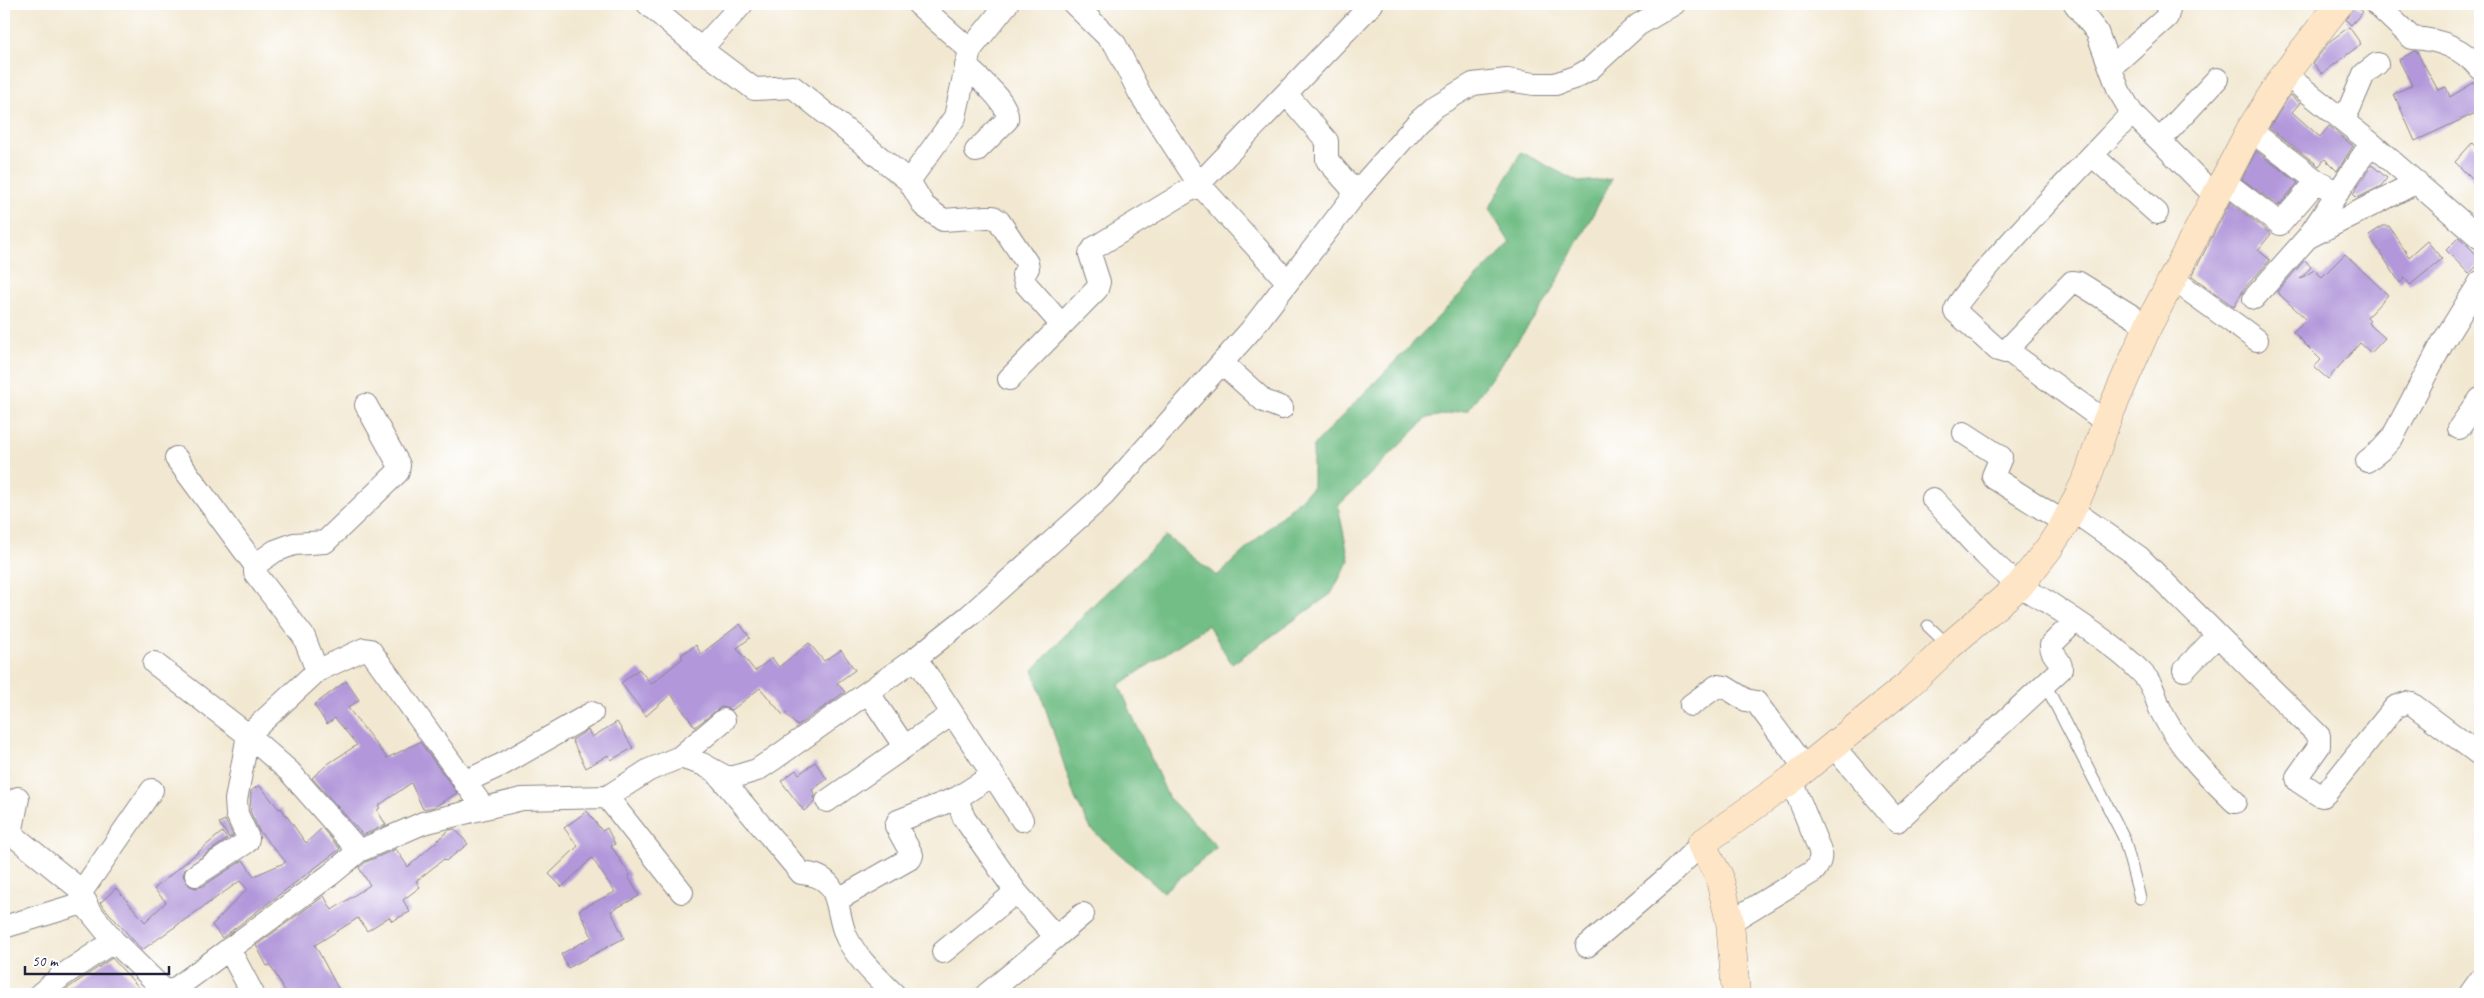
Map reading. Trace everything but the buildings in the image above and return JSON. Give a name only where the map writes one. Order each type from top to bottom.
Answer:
[{"type":"street","points":[[648,4],[701,49],[754,89],[793,87],[909,181],[924,206],[943,220],[993,217],[999,221],[1027,263],[1028,268],[1023,276],[1025,283],[1061,324]]},
{"type":"street","points":[[701,49],[742,4]]},
{"type":"street","points":[[918,4],[968,58],[1003,102],[1008,114],[1007,120],[976,151]]},
{"type":"street","points":[[909,181],[955,118],[968,58],[1007,4]]},
{"type":"street","points":[[1074,4],[1115,44],[1140,94],[1199,184],[1287,281]]},
{"type":"street","points":[[1008,379],[1099,285],[1090,254],[1094,248],[1199,184],[1287,95],[1372,4]]},
{"type":"street","points":[[680,757],[702,764],[716,772],[734,777],[757,770],[916,658],[1014,578],[1104,495],[1251,330],[1356,193],[1418,122],[1436,106],[1473,84],[1507,80],[1534,84],[1554,84],[1576,77],[1590,69],[1638,25],[1674,4]]},
{"type":"street","points":[[2075,4],[2097,32],[2119,91],[2132,112],[2160,140],[2220,189],[2280,224],[2317,181]]},
{"type":"street","points":[[2111,67],[2167,16],[2169,9],[2166,4]]},
{"type":"street","points":[[1587,946],[1669,876],[1701,844],[1798,774],[1833,746],[1909,684],[1949,646],[2020,585],[2068,516],[2088,476],[2106,422],[2148,326],[2250,130],[2285,74],[2339,4]]},
{"type":"street","points":[[2376,4],[2412,38],[2430,38],[2454,47],[2480,69]]},
{"type":"street","points":[[2344,121],[2364,74],[2377,64]]},
{"type":"street","points":[[2285,74],[2371,143],[2480,238]]},
{"type":"street","points":[[2160,140],[2216,79]]},
{"type":"street","points":[[1287,95],[1327,141],[1327,160],[1356,193]]},
{"type":"street","points":[[2132,112],[2093,156],[2046,204],[1956,307],[1957,316],[2001,352],[2007,350],[2072,282],[2079,283],[2148,326]]},
{"type":"street","points":[[2250,130],[2317,181],[2337,193]]},
{"type":"street","points":[[2254,298],[2308,237],[2371,143]]},
{"type":"street","points":[[2093,156],[2156,213]]},
{"type":"street","points":[[2308,237],[2417,182]]},
{"type":"street","points":[[2173,279],[2257,340]]},
{"type":"street","points":[[2367,460],[2382,449],[2392,438],[2443,342],[2480,282]]},
{"type":"street","points":[[2007,350],[2106,422]]},
{"type":"street","points":[[1222,363],[1264,401],[1282,408]]},
{"type":"street","points":[[2459,428],[2480,398]]},
{"type":"street","points":[[256,564],[275,551],[294,544],[325,542],[398,472],[399,465],[366,405]]},
{"type":"street","points":[[1964,433],[2000,457],[1993,476],[1994,478],[2068,516],[2139,557],[2319,736],[2319,746],[2297,777],[2298,781],[2319,795],[2323,796],[2327,792],[2395,707],[2406,703],[2419,708],[2480,756]]},
{"type":"street","points":[[176,458],[256,564],[255,573],[304,637],[317,671]]},
{"type":"street","points":[[1933,499],[1986,554],[2020,585],[2075,621],[2112,648],[2145,676],[2156,695],[2161,711],[2188,754],[2236,802]]},
{"type":"street","points":[[1833,746],[1897,822],[2062,667],[2051,650],[2051,645],[2075,621]]},
{"type":"street","points":[[2184,670],[2217,636]]},
{"type":"street","points":[[196,876],[247,842],[248,838],[237,814],[236,800],[248,735],[317,671],[364,648],[370,650],[483,807]]},
{"type":"street","points":[[916,658],[1022,820]]},
{"type":"street","points":[[154,663],[248,735],[289,771],[359,851]]},
{"type":"street","points":[[1691,704],[1717,686],[1725,687],[1746,700],[1756,702],[1798,774],[1821,855],[1819,864],[1814,871],[1730,922]]},
{"type":"street","points":[[868,692],[904,746]]},
{"type":"street","points":[[464,782],[502,764],[592,714]]},
{"type":"street","points":[[827,801],[952,714]]},
{"type":"street","points":[[18,798],[12,829],[14,836],[84,897],[88,909],[114,941],[168,994],[330,875],[359,851],[422,823],[483,807],[522,799],[606,797],[649,770],[680,757],[724,720]]},
{"type":"street","points":[[716,772],[800,873],[814,874],[826,882],[837,900],[846,936],[856,953],[894,994]]},
{"type":"street","points":[[837,900],[911,858],[912,855],[896,826],[898,821],[956,798],[993,775]]},
{"type":"street","points":[[4,927],[84,897],[152,790]]},
{"type":"street","points":[[606,797],[682,892]]},
{"type":"street","points":[[956,798],[964,818],[1016,892],[1056,936]]},
{"type":"street","points":[[1701,844],[1719,876],[1730,922],[1736,994]]},
{"type":"street","points":[[943,952],[1016,892]]},
{"type":"street","points":[[987,994],[1083,914]]},
{"type":"street","points":[[40,994],[63,975],[114,941]]},
{"type":"street","points":[[229,949],[253,994]]},
{"type":"street","points":[[2470,994],[2480,980]]},
{"type":"lane","points":[[1928,626],[1949,646]]},
{"type":"lane","points":[[2045,684],[2124,838],[2140,898]]},
{"type":"green space","points":[[1521,152],[1578,182],[1612,179],[1547,300],[1468,410],[1427,418],[1338,506],[1349,560],[1331,594],[1232,664],[1208,625],[1119,685],[1168,797],[1217,847],[1163,892],[1091,829],[1075,798],[1033,670],[1094,604],[1166,536],[1217,576],[1313,487],[1313,446],[1510,243],[1489,209]]}]
